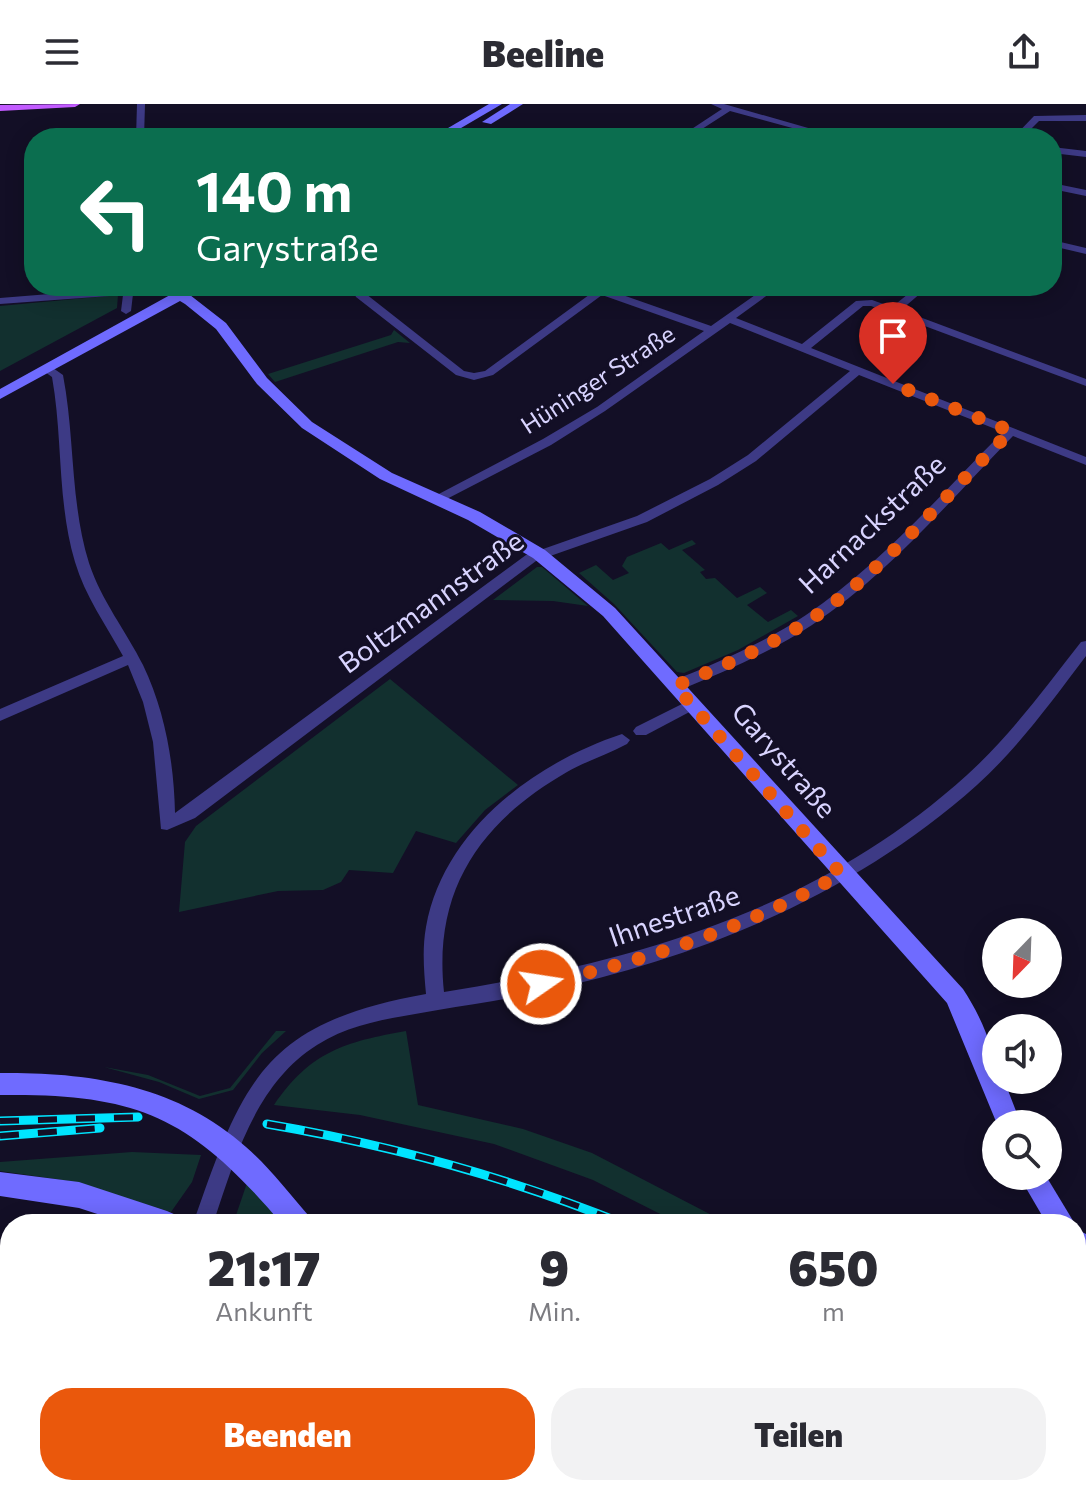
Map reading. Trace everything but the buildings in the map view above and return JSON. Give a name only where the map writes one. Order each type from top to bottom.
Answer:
[{"type":"main road","points":[[0,108],[75,104]]},
{"type":"street","points":[[140,128],[141,104]]},
{"type":"street","points":[[454,128],[497,104]]},
{"type":"street","points":[[476,128],[518,104]]},
{"type":"street","points":[[715,104],[802,128]]},
{"type":"street","points":[[698,128],[729,108]]},
{"type":"street","points":[[1027,128],[1037,118],[1086,118]]},
{"type":"street","points":[[1062,151],[1086,154]]},
{"type":"street","points":[[1062,188],[1086,193]]},
{"type":"street","points":[[1062,245],[1086,251]]},
{"type":"street","points":[[0,301],[49,296]]},
{"type":"street","points":[[126,327],[127,296]]},
{"type":"street","points":[[0,379],[160,296]]},
{"type":"street","points":[[0,395],[126,327],[165,296]]},
{"type":"street","name":"Garystraße","points":[[181,296],[221,326],[262,381],[307,425],[386,476],[439,499],[539,554],[609,612],[841,874],[955,996],[964,1010],[1003,1110]]},
{"type":"street","points":[[361,296],[460,373],[474,377],[489,373],[593,296]]},
{"type":"street","points":[[614,296],[711,330]]},
{"type":"street","name":"Hüninger Straße","points":[[439,499],[547,442],[761,296]]},
{"type":"street","points":[[893,311],[912,296]]},
{"type":"street","points":[[804,348],[860,303],[893,311],[1086,383]]},
{"type":"street","points":[[729,319],[1086,461]]},
{"type":"street","points":[[0,715],[132,658],[103,610],[82,560],[73,520],[63,403],[57,375],[49,370]]},
{"type":"street","name":"Boltzmannstraße","points":[[132,658],[160,734],[167,824],[189,814],[539,554],[642,519],[714,482],[752,458],[858,370]]},
{"type":"street","name":"Harnackstraße","points":[[675,686],[758,650],[826,609],[869,572],[1011,431]]},
{"type":"street","name":"Ihnestraße","points":[[207,1214],[230,1148],[258,1090],[279,1064],[308,1040],[356,1018],[621,966],[689,945],[771,911],[841,874],[916,827],[1010,741],[1086,646]]},
{"type":"street","points":[[641,731],[692,704]]},
{"type":"street","points":[[436,1003],[432,947],[435,922],[444,891],[479,834],[528,791],[585,755],[622,740]]},
{"type":"street","points":[[0,1084],[84,1084],[120,1092],[170,1111],[230,1148],[290,1214]]},
{"type":"street","points":[[0,1184],[79,1195],[137,1214]]},
{"type":"street","points":[[1041,1190],[1056,1214]]},
{"type":"green space","points":[[118,296],[117,308],[0,371],[0,306]]},
{"type":"green space","points":[[394,330],[410,343],[398,342],[275,382],[268,374],[391,335]]},
{"type":"green space","points":[[692,540],[696,544],[682,550],[705,570],[700,572],[706,579],[715,578],[737,598],[760,587],[767,593],[747,605],[768,622],[791,610],[798,616],[738,650],[684,673],[677,672],[614,604],[579,573],[596,565],[613,580],[629,573],[622,566],[627,557],[661,543],[669,550]]},
{"type":"green space","points":[[537,567],[542,567],[588,606],[553,601],[493,600]]},
{"type":"green space","points":[[390,679],[518,785],[485,810],[456,843],[416,831],[393,873],[349,870],[341,882],[323,890],[278,891],[179,912],[185,842],[196,826]]},
{"type":"green space","points":[[276,1031],[286,1031],[262,1053],[233,1090],[199,1099],[159,1082],[104,1067],[148,1075],[200,1096],[230,1088]]},
{"type":"green space","points":[[406,1031],[418,1105],[523,1129],[592,1153],[710,1214],[660,1214],[593,1180],[494,1144],[360,1115],[274,1105],[302,1072],[316,1061],[347,1045]]},
{"type":"green space","points":[[132,1152],[201,1155],[192,1182],[171,1212],[69,1181],[0,1171],[0,1162]]},
{"type":"green space","points":[[247,1183],[274,1214],[236,1214]]},
{"type":"railway","points":[[0,1121],[138,1117]]},
{"type":"railway","points":[[267,1124],[448,1164],[598,1214]]},
{"type":"railway","points":[[0,1136],[100,1128]]},
{"type":"route","points":[[541,984],[621,966],[689,945],[771,911],[841,874],[675,686],[758,650],[826,609],[859,582],[1011,431],[893,384]]}]
